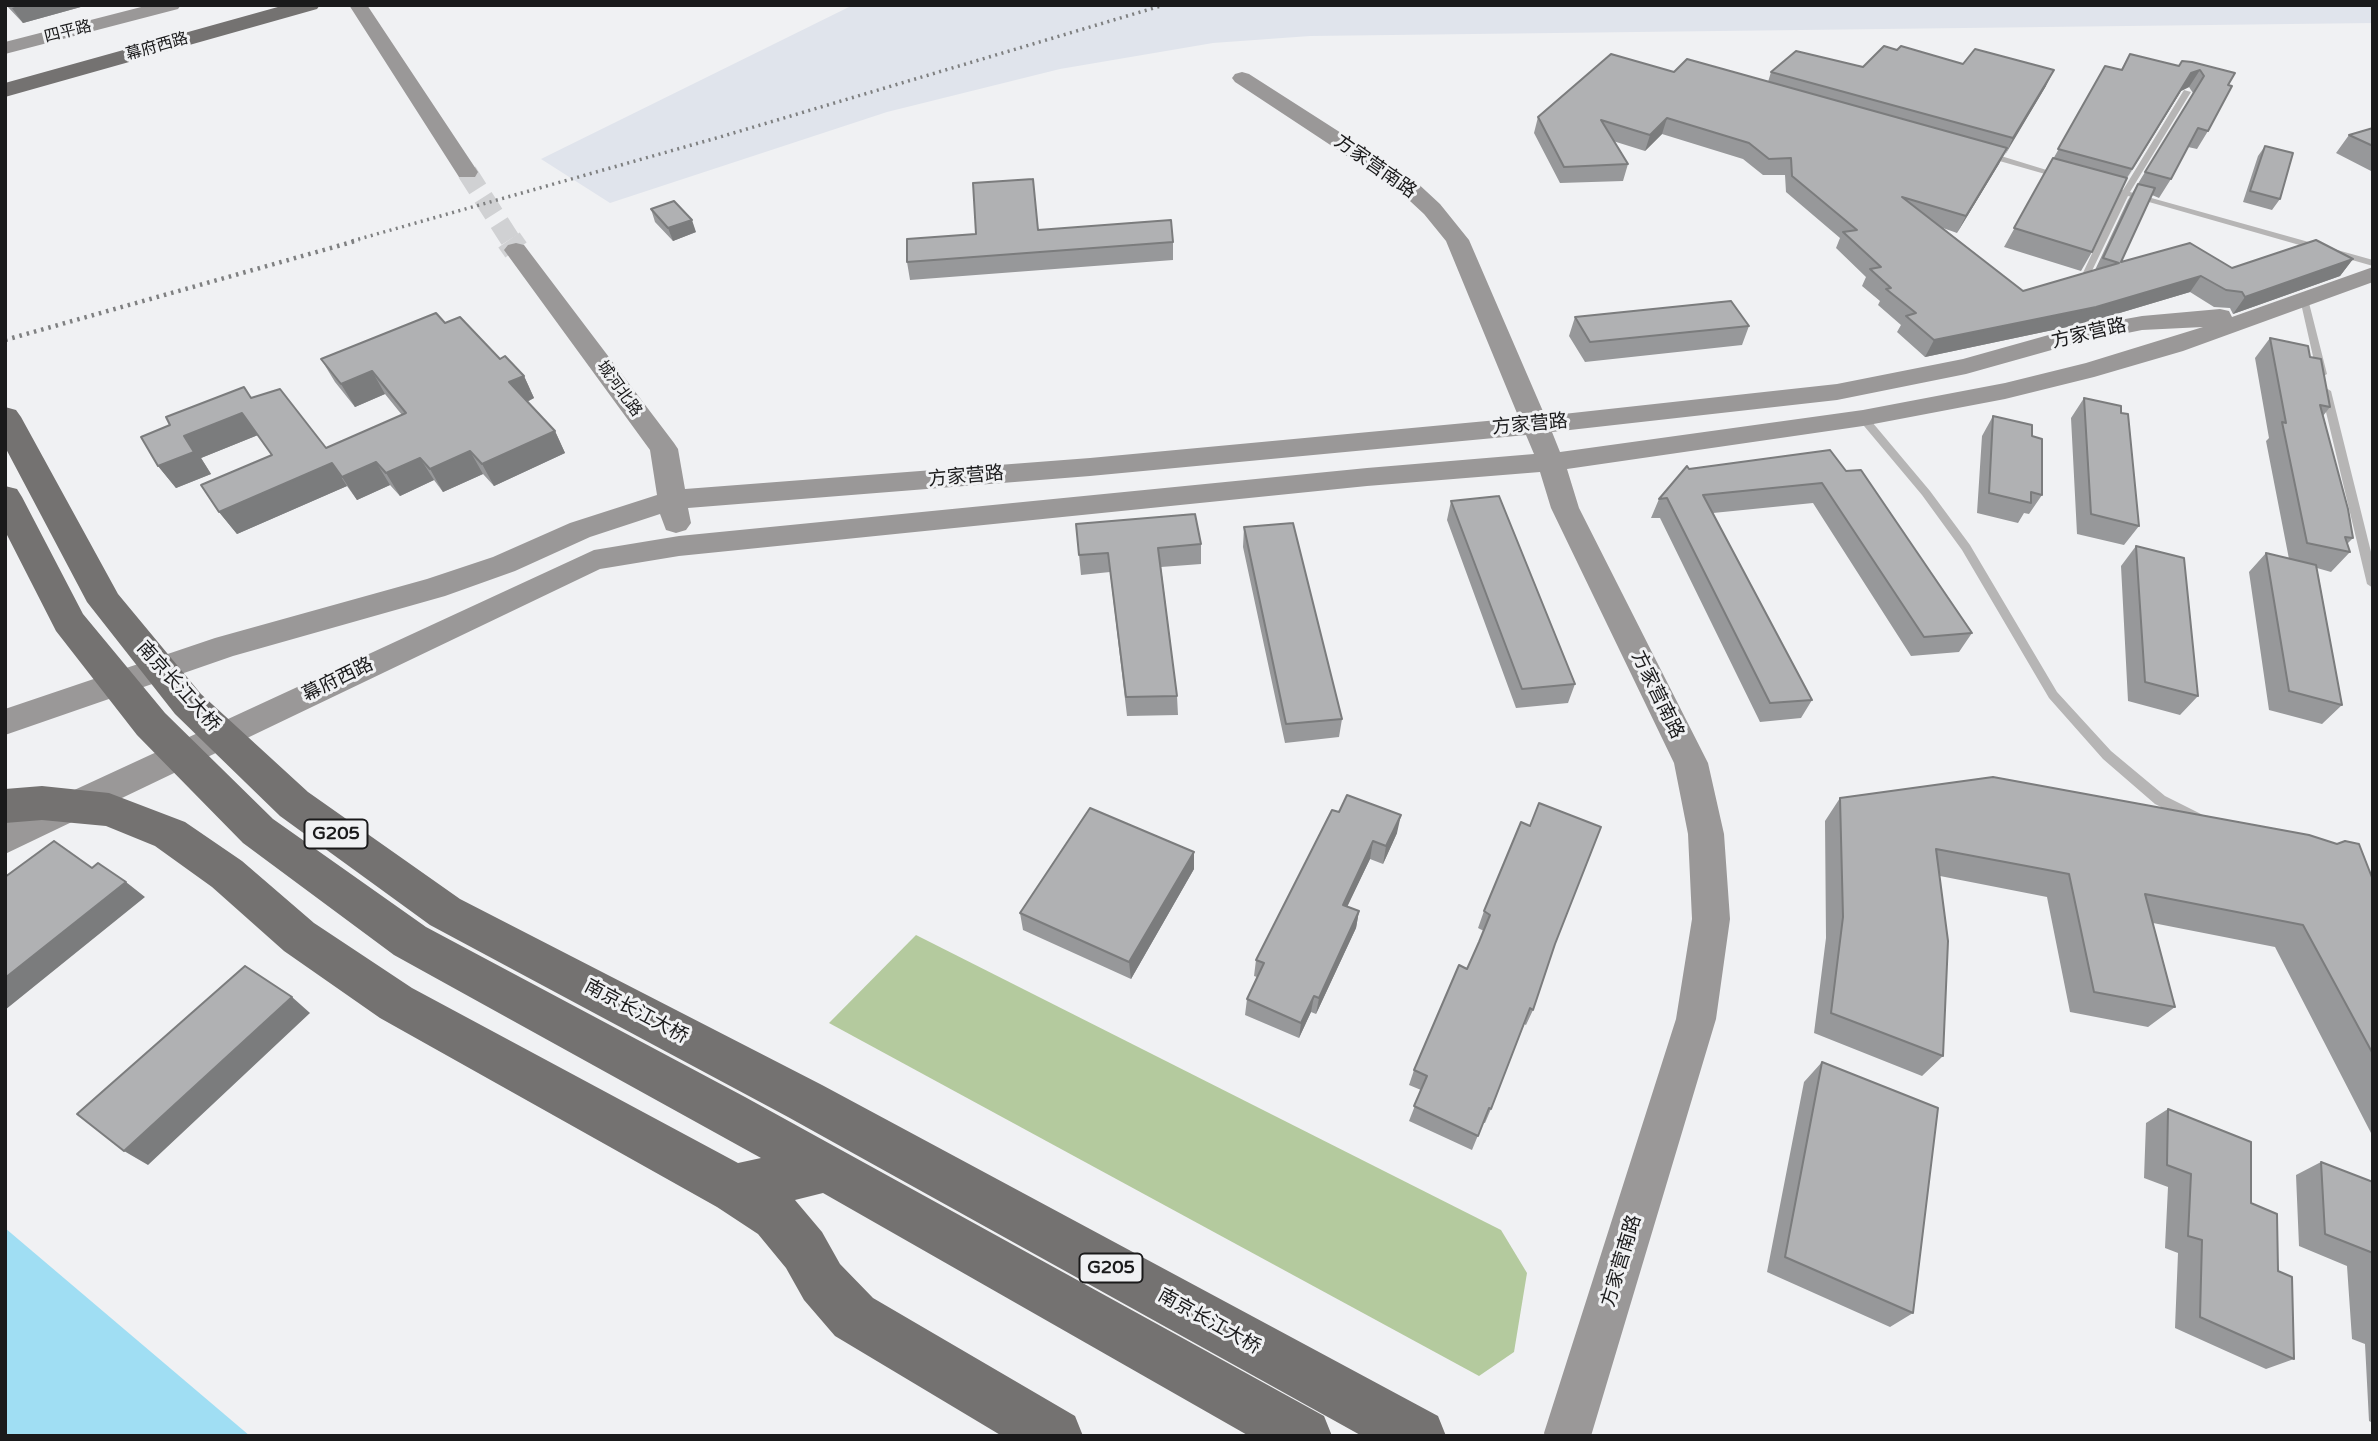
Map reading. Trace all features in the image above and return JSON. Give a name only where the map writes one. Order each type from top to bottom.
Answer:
[{"type":"highway","name":"幕府西路","points":[[5,80],[277,5]]},
{"type":"highway","name":"幕府西路","points":[[5,90],[310,5]]},
{"type":"highway","name":"南京长江大桥","points":[[5,417],[105,602],[188,704],[294,804],[445,912],[804,1101],[1418,1436]]},
{"type":"highway","name":"G205","points":[[5,497],[69,622],[151,724],[258,831],[410,941],[825,1168],[1304,1436]]},
{"type":"highway","points":[[5,806],[42,803],[109,810],[170,834],[227,873],[299,937],[396,1003],[735,1189],[776,1216],[804,1250],[822,1282],[853,1317],[1055,1436]]},
{"type":"highway","points":[[735,1189],[825,1168]]},
{"type":"main road","name":"四平路","points":[[5,48],[172,5]]},
{"type":"main road","points":[[358,5],[467,172]]},
{"type":"main road","name":"方家营南路","points":[[1242,78],[1405,184],[1432,209],[1457,240],[1551,461],[1565,508],[1691,763],[1706,834],[1711,919],[1696,1019],[1568,1433]]},
{"type":"main road","name":"城河北路","points":[[516,250],[664,449],[679,546]]},
{"type":"main road","name":"方家营路","points":[[672,500],[1090,467],[1536,425],[1837,392],[1966,366],[2070,337],[2142,323],[2210,319],[2373,263]]},
{"type":"main road","name":"方家营路","points":[[679,546],[1551,461],[1863,418],[2004,391],[2094,369],[2174,346],[2373,274]]},
{"type":"main road","points":[[5,722],[226,646],[434,588],[504,564],[580,530],[672,500]]},
{"type":"main road","name":"幕府西路","points":[[5,839],[594,560],[679,546]]},
{"type":"lane","points":[[2085,277],[2125,193],[2187,92]]},
{"type":"lane","points":[[1977,152],[2071,178]]},
{"type":"lane","points":[[2098,186],[2373,263]]},
{"type":"lane","points":[[2304,299],[2373,584]]},
{"type":"lane","points":[[1863,418],[1926,493],[1966,548],[2053,695],[2107,755],[2160,800],[2209,825]]},
{"type":"shaded area","points":[[853,5],[2373,5],[2373,23],[1310,36],[1213,43],[1060,69],[887,112],[610,203],[541,159]]},
{"type":"green space","points":[[916,935],[1501,1230],[1527,1273],[1514,1352],[1479,1376],[829,1023]]},
{"type":"water","points":[[5,1228],[250,1436],[5,1436]]},
{"type":"building","points":[[1884,46],[1897,50],[1901,46],[1963,64],[1975,49],[2054,70],[2013,138],[1771,72],[1796,51],[1863,67]]},
{"type":"building","points":[[1611,54],[1674,72],[1687,59],[2007,148],[1966,216],[1902,197],[2023,291],[2119,263],[2103,258],[2138,184],[2155,188],[2121,262],[2190,243],[2232,268],[2316,240],[2353,259],[2245,297],[2242,292],[2226,290],[2201,276],[2096,307],[1934,340],[1906,316],[1916,313],[1886,289],[1891,288],[1870,269],[1881,267],[1843,232],[1857,230],[1792,176],[1791,158],[1769,159],[1749,143],[1667,118],[1650,135],[1601,120],[1628,164],[1564,167],[1538,117]]},
{"type":"building","points":[[2130,54],[2179,66],[2182,61],[2192,62],[2235,73],[2228,85],[2232,86],[2208,131],[2198,128],[2171,179],[2145,172],[2204,76],[2200,70],[2191,73],[2132,169],[2058,149],[2105,66],[2122,70]]},
{"type":"building","points":[[2373,128],[2373,146],[2349,135]]},
{"type":"building","points":[[2265,146],[2293,153],[2280,199],[2250,191]]},
{"type":"building","points":[[2053,158],[2127,178],[2092,252],[2014,228]]},
{"type":"building","points":[[1033,179],[1038,230],[1171,220],[1173,242],[907,262],[907,239],[976,234],[973,183]]},
{"type":"building","points":[[674,201],[692,220],[668,228],[651,209]]},
{"type":"building","points":[[1731,301],[1749,326],[1590,342],[1575,317]]},
{"type":"building","points":[[436,313],[445,323],[460,317],[500,359],[505,356],[524,376],[509,382],[555,431],[482,464],[470,451],[430,469],[420,458],[386,473],[376,462],[342,477],[332,463],[219,512],[201,485],[272,455],[242,413],[184,436],[194,452],[158,466],[141,437],[170,425],[166,417],[244,387],[251,398],[280,389],[326,448],[406,413],[372,371],[341,384],[321,359]]},
{"type":"building","points":[[2270,338],[2308,346],[2310,357],[2321,359],[2330,407],[2320,405],[2348,509],[2353,538],[2345,537],[2350,552],[2307,543],[2282,422],[2286,423]]},
{"type":"building","points":[[2084,398],[2121,406],[2121,413],[2128,414],[2139,526],[2091,514]]},
{"type":"building","points":[[1993,416],[2032,425],[2032,436],[2042,439],[2042,495],[2031,492],[2031,503],[1989,493]]},
{"type":"building","points":[[1830,450],[1846,471],[1861,470],[1972,633],[1924,637],[1822,483],[1703,495],[1812,700],[1770,703],[1667,498],[1659,499],[1687,466],[1689,469]]},
{"type":"building","points":[[1499,496],[1575,684],[1522,689],[1451,501]]},
{"type":"building","points":[[1195,514],[1201,544],[1158,548],[1177,696],[1126,697],[1108,553],[1079,555],[1076,524]]},
{"type":"building","points":[[1293,523],[1342,719],[1286,724],[1244,527]]},
{"type":"building","points":[[2136,546],[2184,558],[2198,696],[2145,682]]},
{"type":"building","points":[[2266,553],[2316,565],[2342,705],[2289,691]]},
{"type":"building","points":[[1993,777],[2309,835],[2337,844],[2345,841],[2359,844],[2373,880],[2373,1054],[2303,925],[2145,894],[2175,1007],[2094,992],[2069,874],[1936,849],[1948,941],[1943,1056],[1831,1013],[1843,917],[1840,798]]},
{"type":"building","points":[[1347,795],[1401,815],[1386,846],[1373,841],[1343,905],[1359,911],[1319,998],[1314,996],[1301,1023],[1247,999],[1264,963],[1256,960],[1332,810],[1339,812]]},
{"type":"building","points":[[1539,803],[1601,827],[1555,944],[1533,1010],[1530,1008],[1478,1136],[1414,1106],[1427,1076],[1414,1070],[1459,965],[1467,969],[1479,942],[1490,915],[1484,911],[1521,822],[1530,826]]},
{"type":"building","points":[[1090,808],[1194,852],[1129,962],[1020,913]]},
{"type":"building","points":[[54,841],[92,868],[98,863],[126,882],[5,978],[5,877]]},
{"type":"building","points":[[245,966],[292,997],[124,1151],[77,1114]]},
{"type":"building","points":[[1822,1062],[1938,1108],[1913,1313],[1785,1257]]},
{"type":"building","points":[[2168,1109],[2251,1142],[2251,1203],[2277,1214],[2278,1271],[2292,1277],[2294,1359],[2200,1317],[2202,1240],[2188,1236],[2191,1174],[2167,1165]]},
{"type":"building","points":[[2321,1162],[2373,1182],[2373,1253],[2325,1234]]},
{"type":"tunnel","points":[[467,172],[511,241]]},
{"type":"tunnel","points":[[509,240],[516,250]]},
{"type":"railway","points":[[352,241],[720,137],[1164,5]]},
{"type":"railway","points":[[5,340],[359,240]]}]
